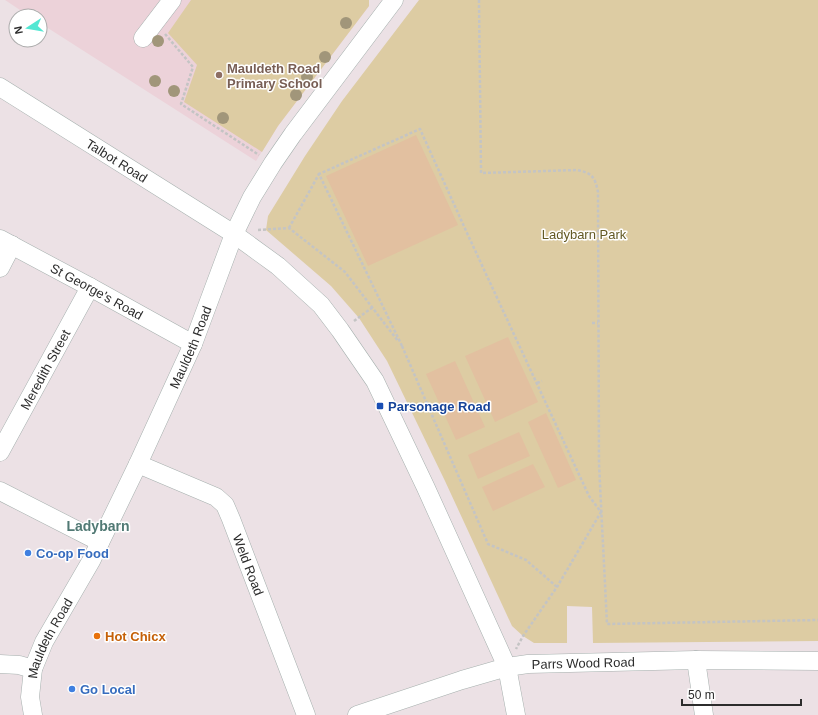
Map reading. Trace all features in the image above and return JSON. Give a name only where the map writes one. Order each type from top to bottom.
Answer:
[{"type":"street","points":[[143,38],[172,0]]},
{"type":"street","name":"Mauldeth Road","points":[[33,715],[30,698],[33,669],[44,642],[80,580],[138,464],[193,344],[234,234],[252,197],[293,134],[394,0]]},
{"type":"street","name":"Talbot Road","points":[[0,87],[234,234]]},
{"type":"street","points":[[234,234],[278,266],[321,305],[376,381],[507,667],[516,715]]},
{"type":"street","points":[[0,268],[6,242]]},
{"type":"street","name":"St George's Road","points":[[6,242],[193,344]]},
{"type":"street","name":"Meredith Street","points":[[0,452],[90,287]]},
{"type":"street","name":"Weld Road","points":[[138,464],[216,497],[225,505],[306,715]]},
{"type":"street","points":[[0,491],[100,542]]},
{"type":"street","points":[[696,660],[704,715]]},
{"type":"street","name":"Parrs Wood Road","points":[[357,715],[462,680],[507,667],[528,664],[696,660],[818,660]]},
{"type":"street","points":[[0,664],[19,665],[33,669]]},
{"type":"path","points":[[479,0],[481,173],[577,170],[592,176],[596,183],[598,192],[599,464],[607,624],[818,620]]},
{"type":"path","points":[[155,22],[193,67],[181,104],[273,163]]},
{"type":"path","points":[[289,228],[320,174],[420,129],[589,496],[601,512]]},
{"type":"path","points":[[320,174],[402,346],[488,544],[526,560],[557,587]]},
{"type":"path","points":[[256,230],[289,228],[345,272],[402,346]]},
{"type":"path","points":[[350,323],[373,307]]},
{"type":"path","points":[[592,323],[598,322]]},
{"type":"path","points":[[537,383],[542,381]]},
{"type":"path","points":[[507,667],[523,636],[557,587],[601,512]]},
{"type":"shaded area","name":"Mauldeth Road Primary School","points":[[5,0],[369,0],[369,6],[278,126],[256,161],[48,28],[48,8],[17,8]]},
{"type":"shaded area","points":[[416,135],[458,225],[368,266],[326,176]]},
{"type":"shaded area","points":[[508,337],[538,402],[495,422],[465,356]]},
{"type":"shaded area","points":[[455,361],[485,427],[456,440],[426,374]]},
{"type":"shaded area","points":[[546,413],[576,480],[558,488],[528,422]]},
{"type":"shaded area","points":[[519,432],[530,456],[478,479],[468,455]]},
{"type":"shaded area","points":[[533,464],[545,487],[493,511],[482,487]]},
{"type":"green space","name":"Mauldeth Road Primary School","points":[[191,0],[369,0],[369,6],[278,126],[262,152],[184,102],[197,65],[168,33]]},
{"type":"green space","name":"Ladybarn Park","points":[[419,0],[818,0],[818,641],[593,643],[592,607],[567,606],[567,643],[534,643],[512,626],[445,481],[387,361],[359,318],[331,286],[266,230],[268,216],[305,156],[342,101]]},
{"type":"place","name":"Mauldeth Road Primary School","points":[[219,75]]},
{"type":"place","name":"Parsonage Road","points":[[380,406]]},
{"type":"place","name":"Co-op Food","points":[[28,553]]},
{"type":"place","name":"Hot Chicx","points":[[97,636]]},
{"type":"place","name":"Go Local","points":[[72,689]]},
{"type":"district","name":"Ladybarn","points":[[98,526]]}]
